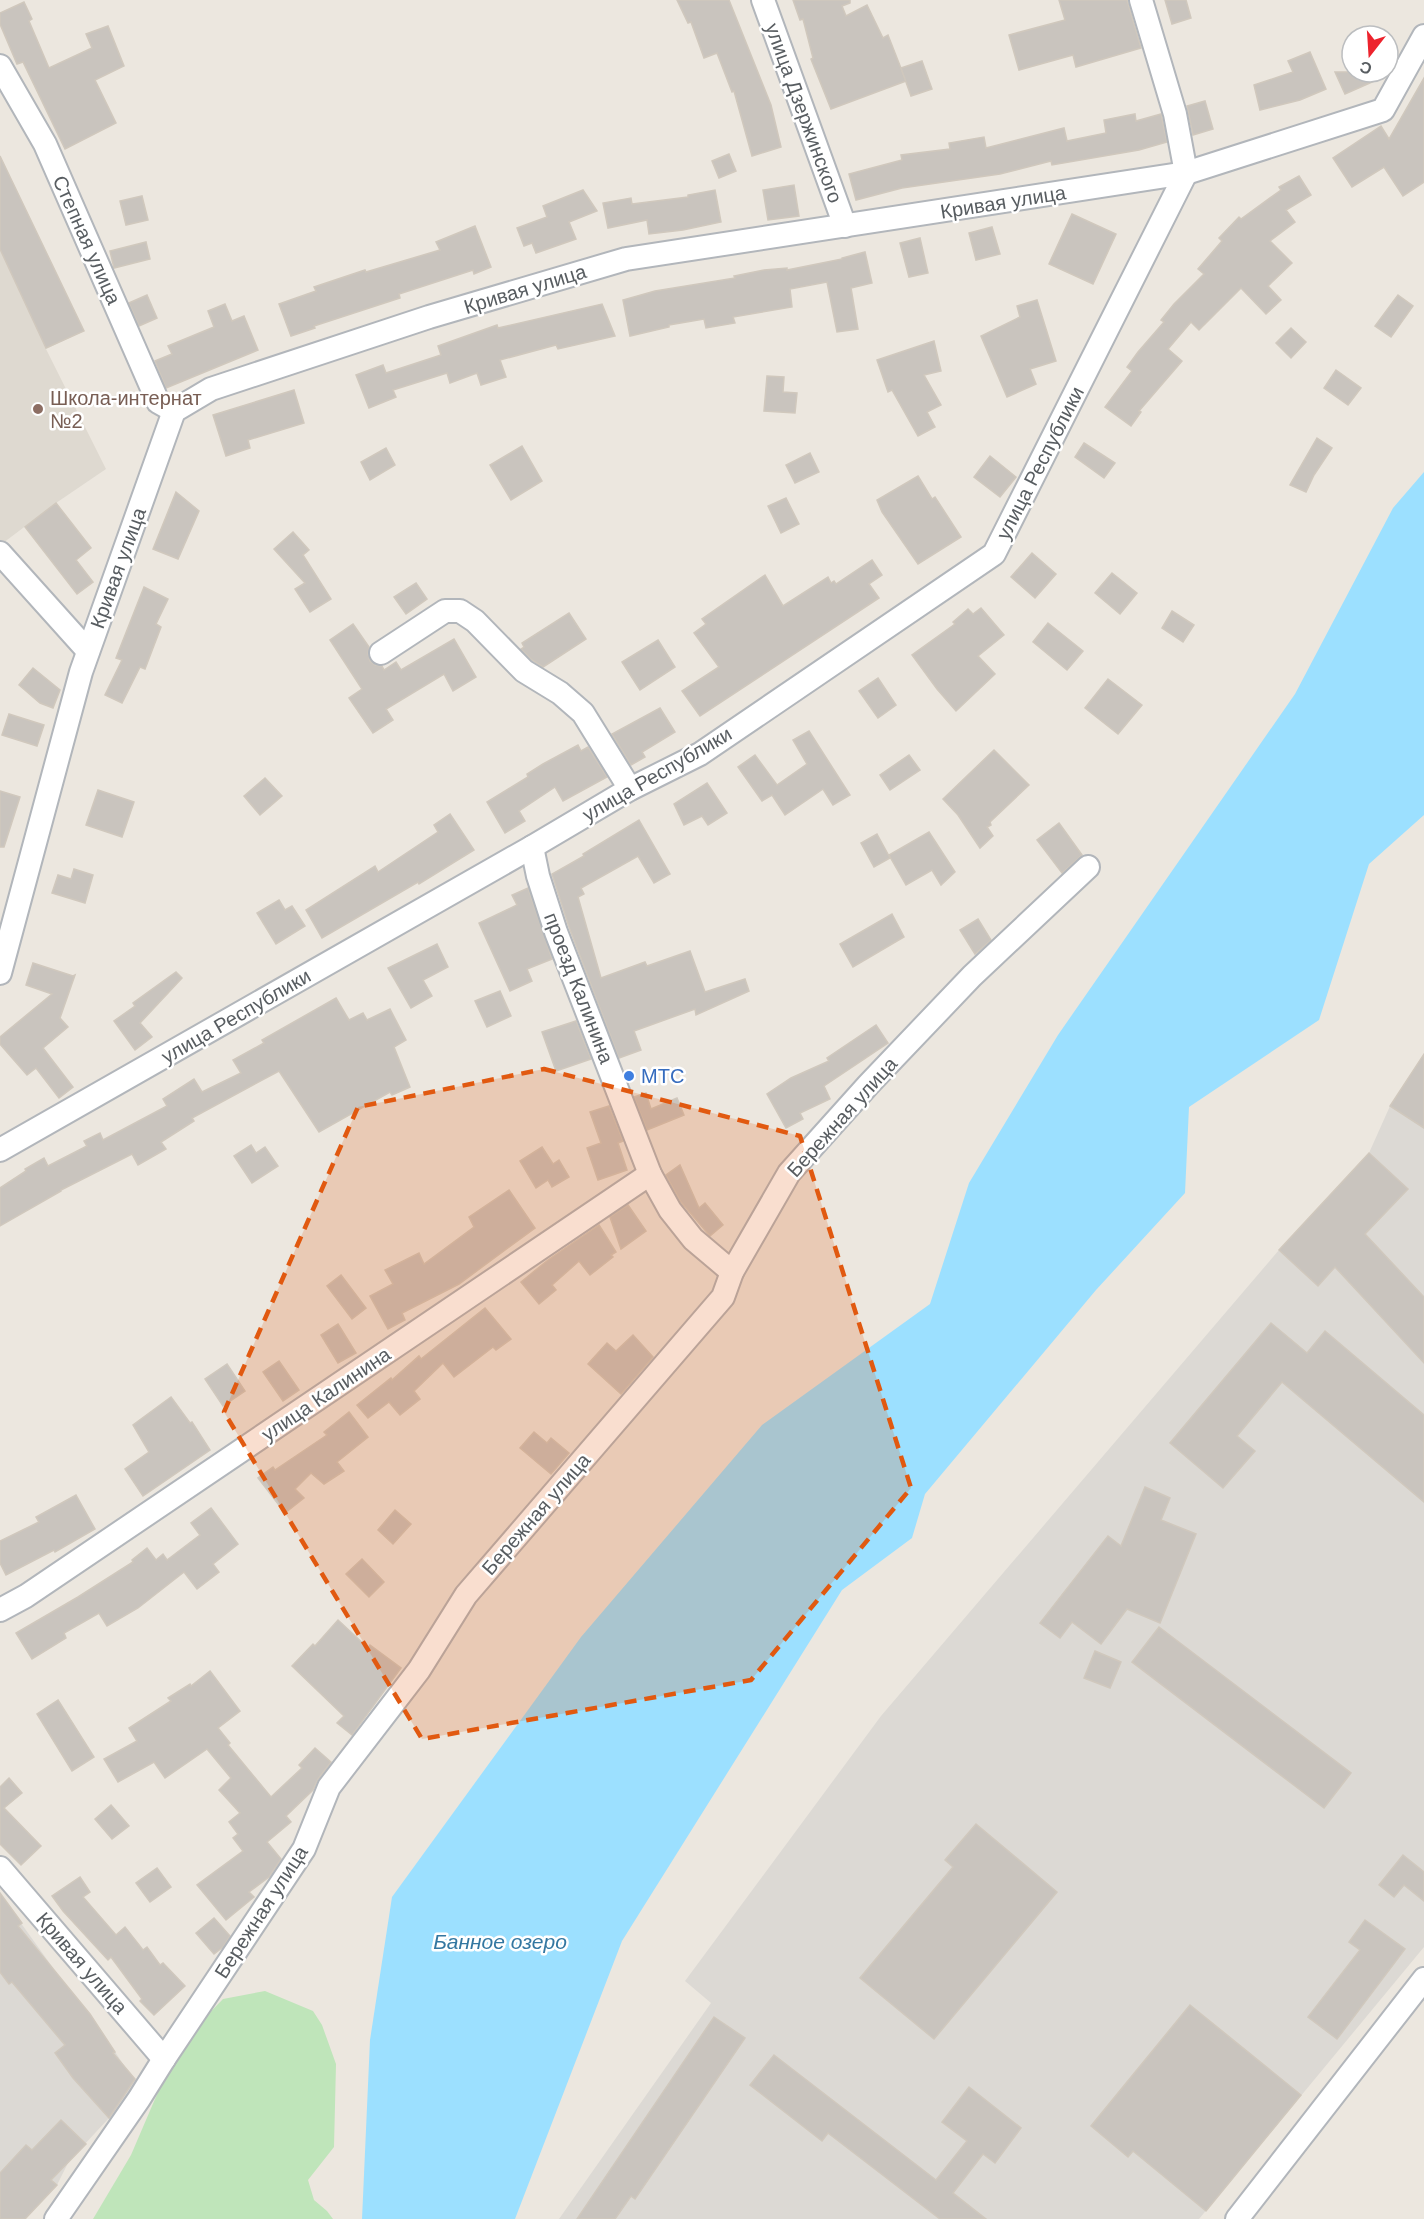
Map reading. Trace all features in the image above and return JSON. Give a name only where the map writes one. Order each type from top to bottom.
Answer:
[{"type":"street","name":"улица Дзержинского","points":[[763,0],[845,226]]},
{"type":"street","points":[[1141,0],[1175,114],[1186,173]]},
{"type":"street","name":"Кривая улица","points":[[0,974],[88,651],[174,411],[211,389],[429,317],[626,259],[1186,173],[1383,110],[1424,36]]},
{"type":"street","name":"Степная улица","points":[[0,66],[45,144],[158,402],[174,411]]},
{"type":"street","name":"улица Республики","points":[[0,1150],[630,789],[700,754],[994,554],[1186,173]]},
{"type":"street","points":[[0,553],[88,651]]},
{"type":"street","points":[[381,653],[445,610],[460,611],[475,621],[524,671],[560,693],[583,713],[630,789]]},
{"type":"street","name":"проезд Калинина","points":[[532,847],[538,876],[556,932],[650,1174],[670,1210],[693,1239],[732,1272]]},
{"type":"street","name":"Бережная улица","points":[[56,2219],[140,2099],[164,2059],[304,1849],[329,1786],[419,1670],[466,1595],[723,1297],[732,1272],[789,1173],[868,1084],[972,976],[1088,867]]},
{"type":"street","name":"улица Калинина","points":[[0,1610],[26,1596],[197,1482],[650,1174]]},
{"type":"street","name":"Кривая улица","points":[[0,1868],[164,2059]]},
{"type":"street","points":[[1237,2219],[1424,1979]]},
{"type":"highlighted area","points":[[544,1069],[800,1136],[911,1488],[751,1680],[422,1739],[224,1412],[358,1107]]},
{"type":"shaded area","name":"Школа-интернат №2","points":[[0,156],[84,331],[46,349],[106,469],[3,543],[0,540]]},
{"type":"shaded area","points":[[1424,1054],[1424,1947],[1199,2219],[559,2219],[711,2003],[685,1981],[881,1716],[1279,1250],[1369,1153],[1390,1106]]},
{"type":"shaded area","points":[[0,1894],[61,1979],[90,2014],[127,2070],[143,2088],[109,2118],[69,2161],[57,2185],[25,2219],[0,2219]]},
{"type":"green space","points":[[265,1991],[313,2011],[322,2025],[336,2064],[334,2147],[308,2180],[314,2200],[333,2219],[93,2219],[131,2155],[183,2040],[223,1999]]},
{"type":"water","name":"Банное озеро","points":[[1424,472],[1424,815],[1369,864],[1319,1020],[1189,1107],[1185,1193],[1096,1290],[925,1494],[912,1538],[842,1590],[622,1941],[515,2219],[362,2219],[370,2040],[392,1897],[581,1637],[762,1425],[930,1304],[969,1183],[1058,1035],[1295,694],[1393,508]]},
{"type":"building","points":[[677,0],[729,0],[771,105],[781,147],[752,156],[734,91],[732,92],[717,53],[704,58],[691,22],[688,23]]},
{"type":"building","points":[[793,0],[850,0],[850,3],[842,6],[846,16],[867,5],[883,38],[888,35],[906,81],[831,109],[811,59],[813,58],[803,19],[800,20]]},
{"type":"building","points":[[1059,0],[1127,0],[1141,48],[1076,67],[1073,55],[1019,70],[1009,35],[1065,20]]},
{"type":"building","points":[[1165,0],[1186,0],[1191,18],[1172,24]]},
{"type":"building","points":[[24,2],[32,19],[29,21],[49,68],[92,48],[86,34],[108,26],[124,66],[95,80],[116,123],[65,149],[23,62],[17,64],[0,24],[0,13]]},
{"type":"building","points":[[1310,52],[1326,89],[1300,100],[1260,110],[1254,85],[1293,72],[1288,61]]},
{"type":"building","points":[[922,61],[932,89],[911,96],[901,68]]},
{"type":"building","points":[[1335,72],[1340,72],[1340,83]]},
{"type":"building","points":[[1424,78],[1424,182],[1403,196],[1384,167],[1352,187],[1333,158],[1381,126],[1389,139]]},
{"type":"building","points":[[1340,84],[1368,84],[1345,94]]},
{"type":"building","points":[[1205,101],[1213,129],[1193,135],[1187,106]]},
{"type":"building","points":[[1135,114],[1136,121],[1161,114],[1167,142],[1139,150],[1052,165],[1051,161],[1000,174],[902,188],[856,200],[849,174],[902,160],[901,155],[950,149],[949,143],[984,137],[986,148],[1064,128],[1067,141],[1106,133],[1104,120]]},
{"type":"building","points":[[729,154],[736,171],[719,178],[712,161]]},
{"type":"building","points":[[0,156],[84,331],[46,348],[0,249]]},
{"type":"building","points":[[1299,176],[1311,195],[1286,210],[1295,222],[1270,241],[1292,263],[1268,286],[1281,300],[1266,314],[1241,288],[1199,330],[1191,322],[1168,349],[1182,361],[1139,411],[1141,412],[1131,426],[1105,407],[1132,371],[1127,367],[1164,322],[1161,320],[1204,274],[1198,269],[1222,241],[1219,238],[1239,217],[1241,219],[1281,190],[1279,187]]},
{"type":"building","points":[[794,185],[799,216],[768,220],[763,190]]},
{"type":"building","points":[[583,190],[597,211],[569,222],[576,239],[536,253],[532,243],[524,246],[517,228],[547,217],[543,206]]},
{"type":"building","points":[[715,190],[721,222],[649,234],[647,220],[608,228],[603,203],[631,198],[632,204],[688,197],[688,195]]},
{"type":"building","points":[[142,196],[148,220],[126,225],[120,201]]},
{"type":"building","points":[[1072,214],[1116,234],[1093,284],[1049,264]]},
{"type":"building","points":[[475,226],[491,267],[474,274],[473,270],[399,294],[400,298],[314,326],[315,328],[291,336],[279,304],[316,291],[314,287],[365,270],[366,272],[440,250],[436,242]]},
{"type":"building","points":[[992,227],[1000,254],[976,260],[969,233]]},
{"type":"building","points":[[920,238],[928,273],[909,277],[900,243]]},
{"type":"building","points":[[146,242],[150,259],[114,268],[110,251]]},
{"type":"building","points":[[865,252],[872,283],[851,288],[858,329],[837,332],[827,282],[790,289],[792,307],[733,317],[735,323],[706,328],[704,319],[669,325],[669,327],[630,336],[623,300],[655,291],[735,278],[734,276],[764,270],[787,268],[787,270]]},
{"type":"building","points":[[147,295],[157,318],[139,326],[129,303]]},
{"type":"building","points":[[1398,295],[1413,306],[1391,337],[1375,326]]},
{"type":"building","points":[[1037,300],[1056,361],[1030,369],[1036,384],[1007,397],[981,336],[1020,317],[1017,306]]},
{"type":"building","points":[[225,304],[232,321],[244,316],[258,350],[166,388],[155,361],[172,354],[168,346],[214,327],[208,311]]},
{"type":"building","points":[[602,304],[615,336],[558,349],[556,345],[500,360],[506,377],[481,385],[477,373],[450,383],[447,373],[393,390],[396,397],[369,408],[356,375],[383,365],[386,373],[441,355],[438,346],[497,325],[498,328]]},
{"type":"building","points":[[1291,328],[1306,342],[1291,358],[1276,343]]},
{"type":"building","points":[[934,341],[941,371],[924,375],[941,405],[927,412],[935,427],[918,436],[892,390],[888,392],[877,360]]},
{"type":"building","points":[[1336,370],[1361,388],[1348,405],[1324,388]]},
{"type":"building","points":[[767,376],[784,377],[783,392],[797,393],[795,413],[764,411]]},
{"type":"building","points":[[294,390],[304,423],[248,440],[250,448],[226,456],[213,415]]},
{"type":"building","points":[[1317,438],[1332,448],[1306,492],[1290,485]]},
{"type":"building","points":[[1084,443],[1115,463],[1104,478],[1075,457]]},
{"type":"building","points":[[522,446],[542,481],[511,500],[490,465]]},
{"type":"building","points":[[386,448],[395,465],[370,480],[361,462]]},
{"type":"building","points":[[810,453],[819,472],[795,483],[786,465]]},
{"type":"building","points":[[990,456],[1016,477],[1000,497],[974,477]]},
{"type":"building","points":[[918,476],[932,499],[935,497],[961,537],[918,564],[882,512],[877,500]]},
{"type":"building","points":[[176,492],[199,511],[178,559],[153,549]]},
{"type":"building","points":[[786,498],[799,524],[781,533],[768,506]]},
{"type":"building","points":[[56,503],[91,548],[76,560],[93,582],[77,594],[25,527]]},
{"type":"building","points":[[293,532],[309,550],[303,555],[331,599],[310,612],[295,589],[305,583],[274,549]]},
{"type":"building","points":[[1032,553],[1056,574],[1035,598],[1011,577]]},
{"type":"building","points":[[872,560],[882,575],[869,584],[879,598],[700,716],[682,691],[719,667],[694,633],[706,624],[702,619],[765,575],[783,606],[828,577],[831,583],[834,581],[836,584]]},
{"type":"building","points":[[1112,573],[1137,593],[1120,614],[1095,593]]},
{"type":"building","points":[[416,583],[427,599],[406,614],[394,597]]},
{"type":"building","points":[[144,587],[168,599],[156,624],[161,627],[145,669],[140,667],[122,703],[105,695],[122,660],[116,658]]},
{"type":"building","points":[[981,608],[1004,635],[978,656],[995,674],[956,711],[912,655],[955,624],[953,622],[968,609],[973,614]]},
{"type":"building","points":[[1172,611],[1194,625],[1183,642],[1162,628]]},
{"type":"building","points":[[569,613],[586,639],[543,667],[521,649],[524,647],[522,643]]},
{"type":"building","points":[[1048,623],[1083,651],[1067,670],[1033,642]]},
{"type":"building","points":[[353,624],[369,647],[370,661],[382,666],[384,670],[396,662],[401,670],[454,639],[476,677],[453,691],[444,674],[386,709],[393,720],[373,733],[349,698],[362,689],[330,640]]},
{"type":"building","points":[[658,640],[675,667],[640,690],[622,662]]},
{"type":"building","points":[[33,668],[60,690],[53,708],[40,703],[19,685]]},
{"type":"building","points":[[878,678],[896,705],[878,718],[859,691]]},
{"type":"building","points":[[1108,679],[1142,705],[1118,734],[1085,708]]},
{"type":"building","points":[[660,708],[675,732],[642,752],[645,757],[631,765],[612,734]]},
{"type":"building","points":[[9,714],[44,725],[37,746],[2,735]]},
{"type":"building","points":[[809,731],[850,795],[833,805],[823,789],[785,815],[772,795],[762,801],[738,767],[755,755],[777,785],[807,764],[793,740]]},
{"type":"building","points":[[578,745],[581,751],[588,747],[607,777],[563,801],[555,787],[519,811],[525,821],[505,833],[487,802],[528,777],[527,774]]},
{"type":"building","points":[[994,750],[1029,785],[990,822],[991,825],[987,827],[993,836],[980,848],[958,815],[943,799]]},
{"type":"building","points":[[909,755],[920,770],[890,790],[880,775]]},
{"type":"building","points":[[265,778],[282,796],[260,815],[244,796]]},
{"type":"building","points":[[707,783],[727,813],[708,825],[702,816],[684,825],[674,804]]},
{"type":"building","points":[[98,790],[134,802],[122,837],[86,825]]},
{"type":"building","points":[[0,791],[20,797],[4,847],[0,847]]},
{"type":"building","points":[[450,814],[474,850],[419,884],[418,882],[322,938],[306,910],[375,866],[378,872],[438,832],[434,825]]},
{"type":"building","points":[[639,820],[670,874],[654,883],[638,856],[581,888],[584,894],[578,897],[601,978],[645,962],[647,966],[690,951],[705,992],[745,979],[749,991],[696,1015],[695,1009],[634,1031],[641,1050],[619,1058],[569,927],[552,874]]},
{"type":"building","points":[[1059,823],[1082,855],[1062,873],[1037,840]]},
{"type":"building","points":[[929,832],[955,872],[941,885],[932,870],[906,885],[889,855]]},
{"type":"building","points":[[877,834],[890,858],[874,867],[861,843]]},
{"type":"building","points":[[74,869],[93,875],[85,903],[52,893],[58,875],[71,879]]},
{"type":"building","points":[[528,888],[552,959],[527,969],[532,981],[510,991],[479,923],[517,905],[512,895]]},
{"type":"building","points":[[279,900],[285,910],[292,906],[305,926],[276,944],[257,913]]},
{"type":"building","points":[[892,914],[904,937],[853,967],[840,944]]},
{"type":"building","points":[[978,919],[991,940],[975,954],[960,930]]},
{"type":"building","points":[[437,944],[448,967],[423,980],[432,996],[411,1008],[388,968]]},
{"type":"building","points":[[33,963],[75,975],[60,1018],[68,1027],[43,1048],[73,1087],[59,1098],[36,1068],[27,1075],[0,1044],[0,1037],[52,994],[26,985]]},
{"type":"building","points":[[176,972],[182,978],[140,1023],[152,1037],[135,1050],[114,1021],[135,1006],[133,1003]]},
{"type":"building","points":[[500,991],[511,1016],[487,1027],[475,1001]]},
{"type":"building","points":[[336,998],[349,1020],[363,1013],[367,1020],[390,1009],[406,1040],[394,1047],[410,1087],[392,1095],[390,1092],[319,1132],[279,1071],[192,1118],[194,1121],[161,1142],[166,1149],[138,1165],[132,1154],[61,1190],[0,1226],[0,1188],[26,1171],[25,1169],[44,1158],[48,1166],[87,1146],[84,1141],[100,1133],[103,1140],[167,1106],[163,1099],[194,1079],[202,1092],[241,1073],[233,1060],[264,1043],[262,1040]]},
{"type":"building","points":[[576,1021],[591,1059],[556,1071],[542,1032]]},
{"type":"building","points":[[876,1025],[888,1043],[824,1086],[830,1099],[800,1113],[803,1119],[786,1128],[767,1094],[791,1078],[829,1061],[827,1058]]},
{"type":"building","points":[[1424,1054],[1424,1128],[1390,1106]]},
{"type":"building","points":[[646,1093],[651,1109],[677,1098],[684,1115],[647,1130],[634,1097]]},
{"type":"building","points":[[609,1106],[623,1141],[618,1143],[627,1170],[598,1180],[587,1148],[601,1143],[590,1112]]},
{"type":"building","points":[[251,1145],[256,1153],[265,1147],[278,1166],[252,1183],[234,1156]]},
{"type":"building","points":[[542,1147],[553,1164],[559,1160],[569,1177],[552,1187],[548,1180],[536,1188],[520,1161]]},
{"type":"building","points":[[1369,1153],[1408,1189],[1365,1234],[1424,1297],[1424,1363],[1335,1267],[1318,1286],[1279,1250]]},
{"type":"building","points":[[680,1165],[699,1208],[705,1203],[723,1225],[710,1236],[681,1202],[666,1175]]},
{"type":"building","points":[[509,1190],[535,1228],[459,1284],[402,1313],[405,1320],[388,1329],[370,1296],[393,1284],[385,1270],[419,1253],[424,1264],[474,1227],[469,1217]]},
{"type":"building","points":[[628,1205],[646,1231],[621,1249],[610,1217]]},
{"type":"building","points":[[599,1225],[616,1252],[611,1255],[613,1257],[590,1275],[579,1261],[552,1285],[556,1290],[539,1304],[521,1282],[548,1260]]},
{"type":"building","points":[[341,1275],[366,1308],[352,1319],[327,1286]]},
{"type":"building","points":[[485,1308],[511,1339],[496,1350],[493,1347],[454,1377],[443,1363],[414,1391],[420,1399],[400,1415],[389,1402],[368,1418],[357,1405],[391,1378],[392,1380],[419,1356],[421,1359]]},
{"type":"building","points":[[1271,1323],[1307,1353],[1325,1331],[1424,1415],[1424,1502],[1282,1382],[1237,1436],[1255,1451],[1223,1488],[1170,1443]]},
{"type":"building","points":[[338,1324],[356,1353],[338,1363],[321,1335]]},
{"type":"building","points":[[633,1335],[653,1357],[621,1394],[588,1364],[607,1343],[616,1351]]},
{"type":"building","points":[[279,1361],[299,1390],[283,1401],[263,1372]]},
{"type":"building","points":[[227,1364],[245,1391],[223,1406],[205,1379]]},
{"type":"building","points":[[171,1397],[190,1423],[192,1422],[210,1450],[143,1496],[125,1469],[149,1452],[133,1425]]},
{"type":"building","points":[[349,1412],[368,1437],[337,1462],[344,1471],[324,1484],[311,1473],[295,1489],[304,1498],[285,1513],[258,1478],[273,1467],[275,1470],[327,1435],[324,1432]]},
{"type":"building","points":[[534,1432],[547,1443],[551,1438],[569,1453],[551,1474],[520,1448]]},
{"type":"building","points":[[1145,1487],[1170,1498],[1161,1520],[1196,1534],[1160,1623],[1127,1609],[1101,1644],[1072,1622],[1060,1638],[1040,1623],[1108,1536],[1121,1546]]},
{"type":"building","points":[[76,1495],[95,1529],[55,1552],[54,1550],[6,1575],[0,1563],[0,1541],[39,1522],[36,1517]]},
{"type":"building","points":[[211,1508],[238,1544],[213,1564],[219,1572],[197,1589],[184,1572],[138,1608],[107,1626],[99,1613],[64,1633],[66,1638],[32,1659],[16,1633],[133,1562],[132,1560],[147,1548],[156,1560],[163,1554],[167,1560],[200,1535],[191,1523]]},
{"type":"building","points":[[395,1510],[411,1524],[393,1544],[378,1530]]},
{"type":"building","points":[[362,1559],[384,1582],[369,1597],[346,1574]]},
{"type":"building","points":[[338,1620],[368,1648],[370,1645],[401,1668],[352,1735],[337,1723],[344,1716],[292,1666],[313,1644],[315,1646]]},
{"type":"building","points":[[1159,1627],[1351,1773],[1324,1808],[1132,1662]]},
{"type":"building","points":[[1095,1651],[1121,1662],[1110,1688],[1084,1678]]},
{"type":"building","points":[[210,1671],[240,1711],[218,1728],[230,1743],[228,1745],[271,1797],[302,1768],[299,1765],[315,1748],[331,1762],[313,1790],[286,1816],[291,1822],[267,1842],[281,1859],[269,1877],[249,1892],[254,1897],[226,1920],[197,1885],[243,1851],[233,1838],[238,1834],[229,1822],[240,1813],[219,1790],[231,1778],[207,1749],[165,1778],[154,1762],[118,1782],[104,1759],[137,1741],[129,1728],[171,1701],[168,1698],[190,1684],[191,1686]]},
{"type":"building","points":[[58,1700],[94,1757],[72,1771],[37,1714]]},
{"type":"building","points":[[9,1778],[22,1793],[4,1808],[41,1846],[21,1865],[0,1844],[0,1787]]},
{"type":"building","points":[[111,1805],[129,1826],[112,1839],[95,1819]]},
{"type":"building","points":[[976,1824],[1057,1892],[934,2039],[860,1978],[953,1867],[945,1860]]},
{"type":"building","points":[[1403,1855],[1424,1872],[1424,1901],[1404,1885],[1394,1897],[1379,1885]]},
{"type":"building","points":[[157,1868],[171,1887],[150,1902],[136,1883]]},
{"type":"building","points":[[80,1877],[90,1892],[83,1897],[116,1935],[125,1927],[143,1950],[147,1947],[160,1965],[163,1963],[185,1986],[154,2015],[140,2001],[142,1999],[111,1957],[108,1960],[52,1896]]},
{"type":"building","points":[[0,1893],[22,1923],[18,1926],[90,2014],[115,2052],[113,2053],[135,2079],[109,2118],[73,2078],[55,2053],[65,2045],[12,1982],[9,1984],[0,1972]]},
{"type":"building","points":[[214,1918],[230,1936],[223,1947],[214,1954],[196,1933]]},
{"type":"building","points":[[1365,1920],[1405,1949],[1337,2039],[1308,2017],[1360,1950],[1349,1942]]},
{"type":"building","points":[[1190,2005],[1301,2095],[1206,2211],[1133,2151],[1128,2157],[1091,2126]]},
{"type":"building","points":[[714,2017],[745,2038],[635,2199],[631,2196],[615,2219],[577,2219]]},
{"type":"building","points":[[774,2055],[936,2180],[967,2141],[942,2122],[969,2087],[1021,2128],[995,2163],[983,2154],[953,2193],[986,2219],[940,2219],[828,2133],[822,2141],[750,2085]]},
{"type":"building","points":[[61,2120],[86,2144],[51,2180],[57,2185],[25,2219],[0,2219],[0,2173],[26,2145],[32,2150]]},
{"type":"place","name":"Школа-интернат №2","points":[[38,409]]},
{"type":"place","name":"МТС","points":[[629,1076]]}]
